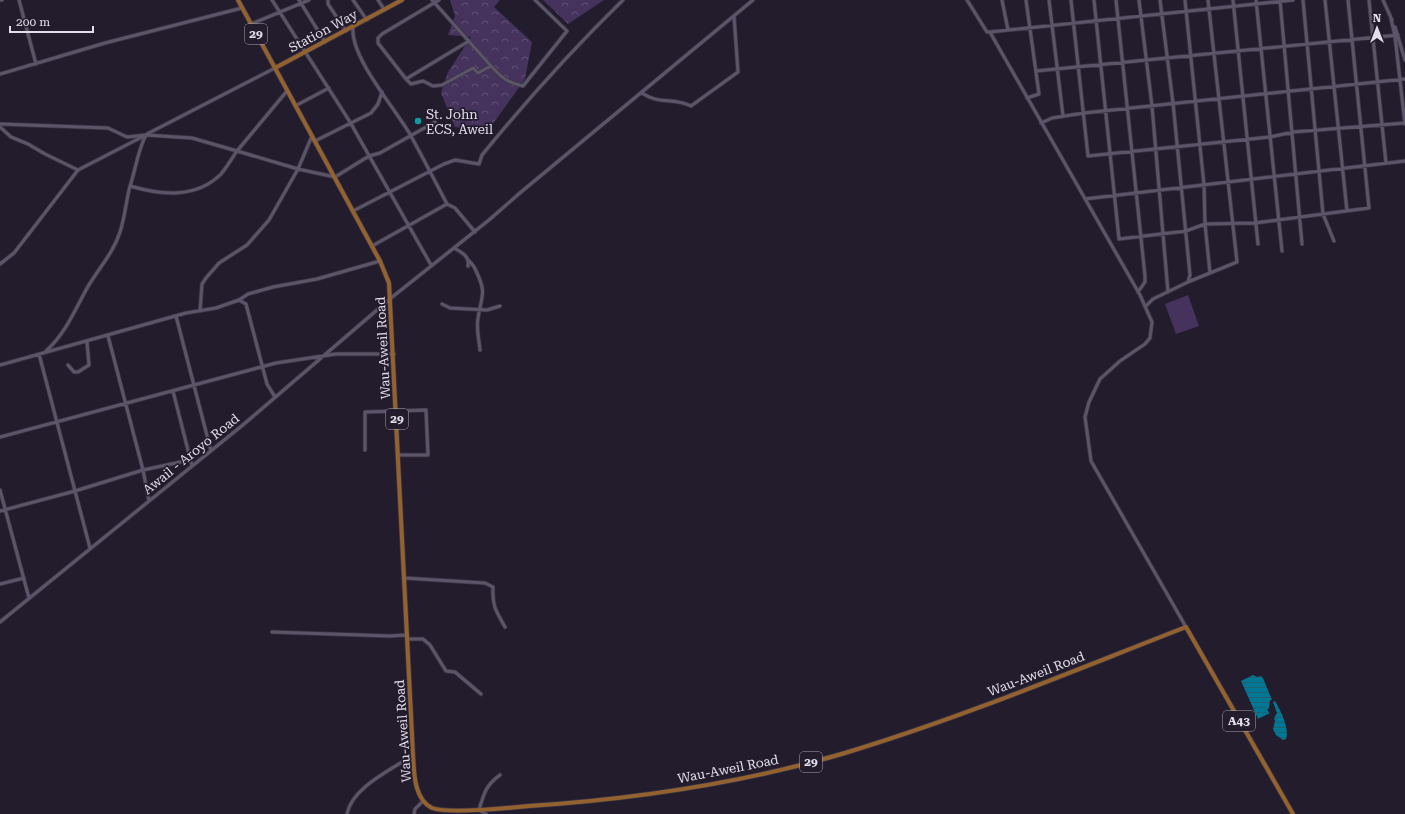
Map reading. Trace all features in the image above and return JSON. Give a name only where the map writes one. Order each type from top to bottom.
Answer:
[{"type":"main road","name":"Wau-Aweil Road","points":[[238,0],[380,261],[389,284],[397,411],[413,755],[417,784],[423,801],[434,809],[479,810],[560,804],[635,796],[720,782],[805,764],[846,753],[960,714],[1186,627]]},
{"type":"main road","name":"Station Way","points":[[275,68],[402,0]]},
{"type":"main road","name":"A43","points":[[1186,627],[1293,814]]},
{"type":"street","points":[[19,0],[36,64]]},
{"type":"street","points":[[272,0],[350,122],[431,265]]},
{"type":"street","points":[[299,0],[325,42]]},
{"type":"street","points":[[250,24],[281,13],[308,0]]},
{"type":"street","points":[[328,0],[328,4],[346,31]]},
{"type":"street","points":[[352,0],[367,20]]},
{"type":"street","points":[[378,0],[384,10]]},
{"type":"street","points":[[439,0],[433,2],[378,38],[378,43],[411,84],[423,81],[434,86],[442,85],[473,68],[478,73],[491,66]]},
{"type":"street","points":[[433,2],[500,77],[511,84],[523,86],[567,31],[535,0]]},
{"type":"street","points":[[353,211],[390,193],[429,171],[455,160],[479,164],[482,155],[518,112],[575,48],[623,0]]},
{"type":"street","name":"Awail - Aroyo Road","points":[[0,622],[211,451],[326,355],[391,298],[431,265],[475,232],[753,0]]},
{"type":"street","points":[[967,0],[987,32],[990,32],[1146,306],[1153,324],[1150,338],[1145,344],[1120,361],[1100,379],[1089,402],[1085,417],[1091,461],[1186,627]]},
{"type":"street","points":[[1002,0],[1008,30]]},
{"type":"street","points":[[1026,0],[1039,94],[1027,98]]},
{"type":"street","points":[[1049,0],[1063,116]]},
{"type":"street","points":[[1071,0],[1088,156],[1247,140],[1293,132],[1314,132],[1405,124],[1397,36]]},
{"type":"street","points":[[1094,0],[1119,239],[1186,231],[1205,224],[1277,220],[1369,208],[1348,0]]},
{"type":"street","points":[[1116,0],[1124,62],[1145,276],[1145,282],[1138,292]]},
{"type":"street","points":[[1139,0],[1152,106],[1168,292]]},
{"type":"street","points":[[1160,0],[1178,147],[1190,275],[1188,282]]},
{"type":"street","points":[[1185,0],[1204,185],[1205,224],[1210,273]]},
{"type":"street","points":[[1146,306],[1153,299],[1188,282],[1237,262],[1208,0]]},
{"type":"street","points":[[1233,0],[1258,244]]},
{"type":"street","points":[[990,32],[1186,10],[1234,8],[1256,2],[1293,0]]},
{"type":"street","points":[[1303,0],[1318,171],[1324,214],[1334,241]]},
{"type":"street","points":[[1325,0],[1347,211]]},
{"type":"street","points":[[1369,0],[1386,163]]},
{"type":"street","points":[[1383,0],[1405,60]]},
{"type":"street","points":[[1280,1],[1302,244]]},
{"type":"street","points":[[1256,2],[1274,176],[1277,220],[1282,251]]},
{"type":"street","points":[[0,74],[105,43],[242,8]]},
{"type":"street","points":[[642,94],[659,102],[671,100],[684,102],[691,106],[738,72],[734,16]]},
{"type":"street","points":[[353,27],[356,48],[410,135],[447,204],[455,208],[475,232]]},
{"type":"street","points":[[1036,71],[1213,52],[1397,36]]},
{"type":"street","points":[[406,78],[469,41]]},
{"type":"street","points":[[0,264],[14,253],[78,170],[275,68]]},
{"type":"street","points":[[1041,123],[1052,118],[1106,110],[1405,79]]},
{"type":"street","points":[[295,106],[329,88]]},
{"type":"street","points":[[130,186],[156,193],[196,191],[221,174],[237,151],[287,91]]},
{"type":"street","points":[[315,141],[350,122],[371,113],[378,104],[382,92]]},
{"type":"street","points":[[0,126],[108,128],[127,137],[146,135],[192,138],[298,169],[335,177],[369,156],[380,153],[435,122]]},
{"type":"street","points":[[0,126],[11,137],[28,144],[44,154],[78,170]]},
{"type":"street","points":[[44,353],[66,328],[86,290],[112,253],[120,231],[130,186],[134,175],[138,150],[146,135]]},
{"type":"street","points":[[200,311],[202,284],[219,263],[247,245],[269,220],[298,169],[312,136]]},
{"type":"street","points":[[1085,199],[1405,161]]},
{"type":"street","points":[[372,246],[447,204]]},
{"type":"street","points":[[454,248],[464,254],[474,266],[484,286],[477,335],[480,350]]},
{"type":"street","points":[[468,260],[468,266]]},
{"type":"street","points":[[0,365],[176,316],[216,308],[239,300],[248,294],[259,290],[316,279],[380,261]]},
{"type":"street","points":[[239,300],[246,304],[266,384],[275,397]]},
{"type":"street","points":[[442,304],[450,308],[480,310],[491,310],[500,306]]},
{"type":"street","points":[[176,316],[211,451]]},
{"type":"street","points":[[108,336],[143,470],[149,501]]},
{"type":"street","points":[[68,365],[74,372],[78,372],[89,365],[87,342]]},
{"type":"street","points":[[0,437],[262,367],[326,355],[360,352],[394,354]]},
{"type":"street","points":[[39,354],[90,548]]},
{"type":"street","points":[[173,391],[192,466]]},
{"type":"street","points":[[365,450],[365,412],[426,410],[428,455],[399,455]]},
{"type":"street","points":[[0,511],[75,491],[143,470],[190,460]]},
{"type":"street","points":[[0,490],[29,598]]},
{"type":"street","points":[[0,584],[24,578]]},
{"type":"street","points":[[404,578],[485,583],[493,587],[492,603],[505,627]]},
{"type":"street","points":[[272,632],[390,636],[423,639],[430,645],[446,671],[455,672],[481,694]]},
{"type":"street","points":[[347,814],[354,799],[361,792],[389,768],[413,755]]},
{"type":"street","points":[[486,814],[479,810],[490,782],[500,775]]},
{"type":"street","points":[[414,814],[414,809],[423,801]]},
{"type":"green space","points":[[450,0],[500,0],[494,7],[532,42],[525,79],[487,132],[455,127],[441,93],[448,72],[471,37],[448,35],[455,16]]},
{"type":"green space","points":[[543,0],[604,0],[568,24]]},
{"type":"green space","points":[[1188,295],[1199,326],[1176,334],[1165,304]]},
{"type":"water","points":[[1253,675],[1257,677],[1261,676],[1263,678],[1272,700],[1270,700],[1269,708],[1267,710],[1270,713],[1258,719],[1241,681]]},
{"type":"water","points":[[1275,701],[1286,725],[1287,735],[1286,739],[1283,740],[1276,735],[1273,729],[1275,721],[1274,718],[1277,713],[1273,702]]},
{"type":"place","name":"St. John ECS, Aweil","points":[[418,121]]}]
